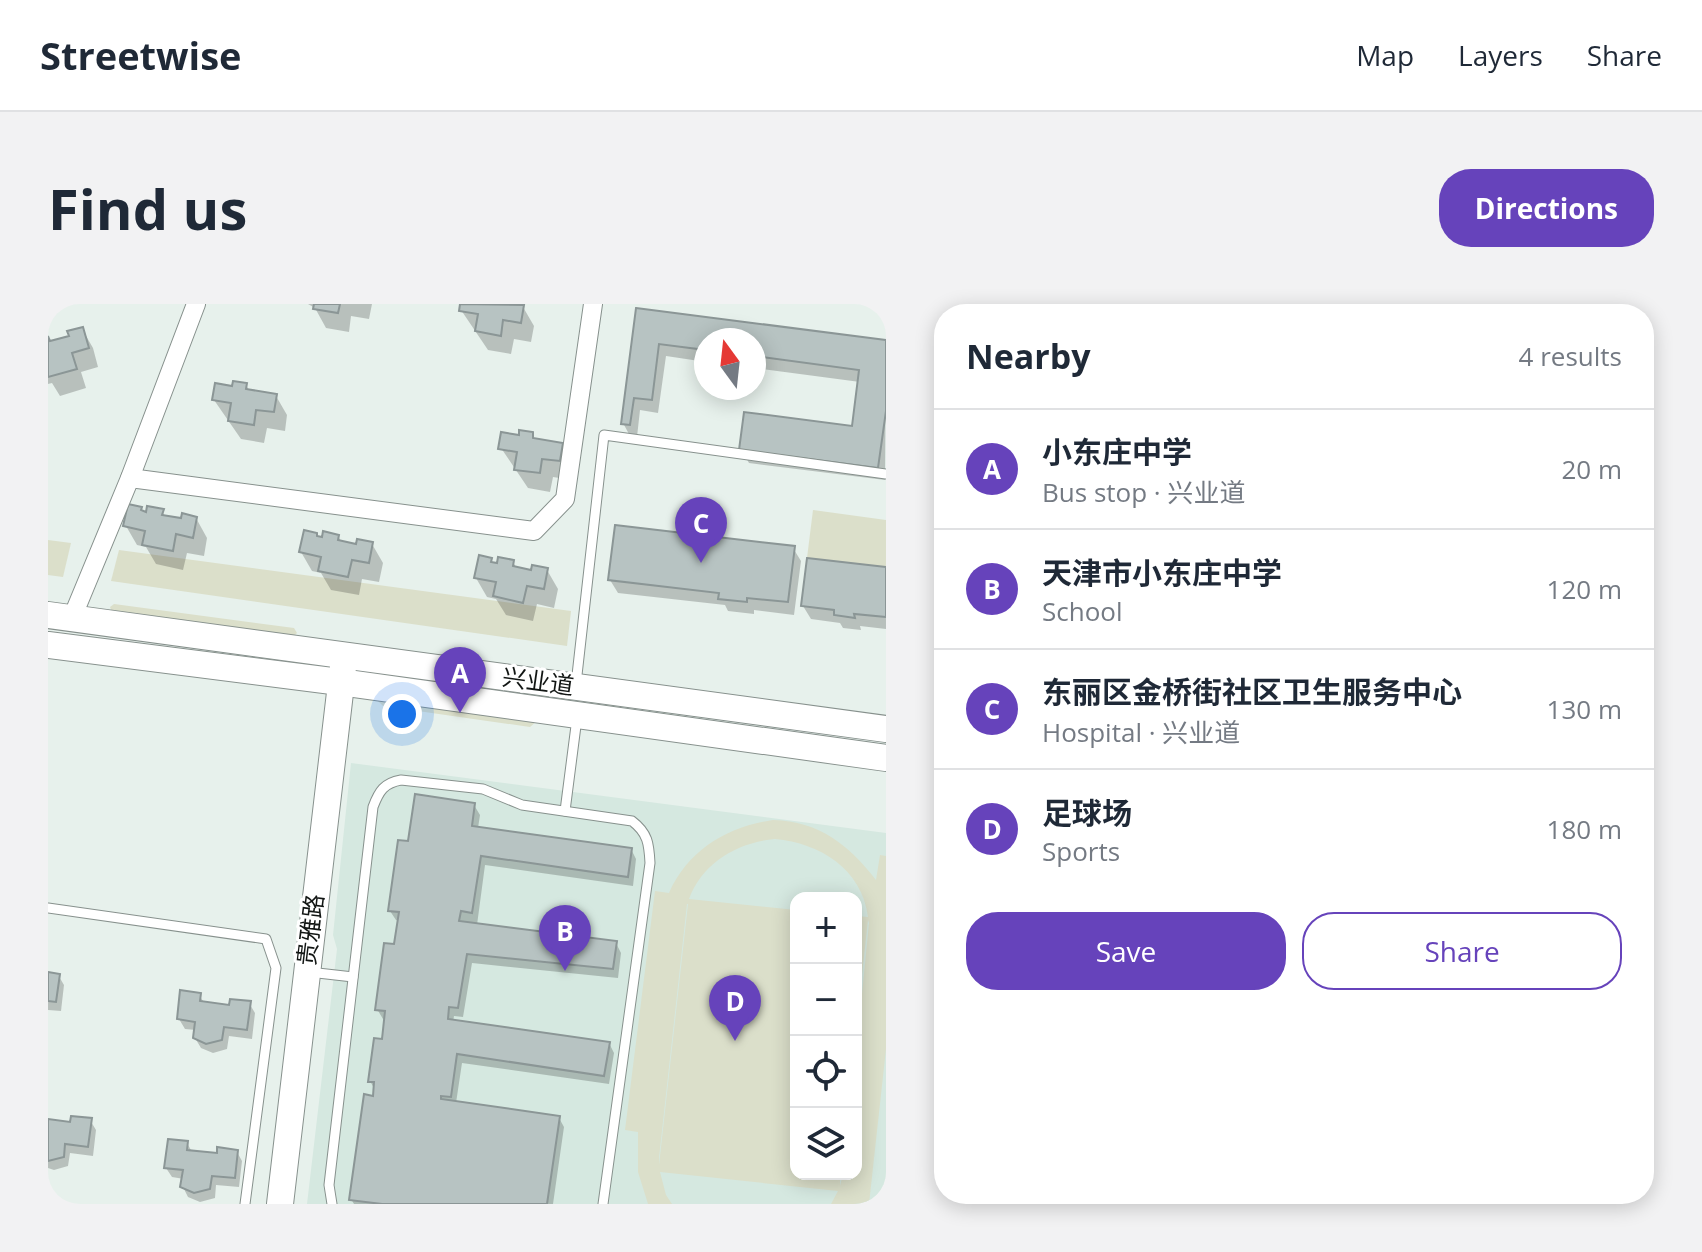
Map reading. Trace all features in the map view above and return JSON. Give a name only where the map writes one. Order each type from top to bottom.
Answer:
[{"type":"main road","name":"兴业道","points":[[60,616],[577,715],[886,758]]},
{"type":"main road","name":"兴业道","points":[[48,645],[575,687],[886,729]]},
{"type":"main road","name":"贵雅路","points":[[280,1204],[342,669]]},
{"type":"street","points":[[60,616],[130,478],[196,304]]},
{"type":"street","points":[[130,478],[534,531],[565,499],[593,304]]},
{"type":"lane","points":[[575,687],[604,435],[886,474]]},
{"type":"lane","points":[[565,811],[577,715]]},
{"type":"lane","points":[[332,1204],[329,1185],[373,807],[382,788],[401,780],[483,789],[522,805],[632,821],[643,829],[649,841],[650,863],[603,1204]]},
{"type":"lane","points":[[48,908],[266,939],[276,968],[245,1204]]},
{"type":"lane","points":[[306,972],[353,977]]},
{"type":"shaded area","points":[[351,763],[886,833],[886,1204],[307,1204],[337,949],[333,935]]},
{"type":"green space","points":[[813,510],[886,520],[886,567],[807,558]]},
{"type":"green space","points":[[48,540],[71,543],[63,577],[48,575]]},
{"type":"green space","points":[[119,550],[571,611],[567,646],[111,581]]},
{"type":"green space","points":[[114,604],[294,628],[297,633],[293,637],[112,612],[110,607]]},
{"type":"green space","points":[[377,700],[537,721],[530,727],[383,706]]},
{"type":"green space","points":[[773,820],[790,821],[819,830],[844,846],[876,880],[880,855],[886,856],[886,1049],[869,1204],[831,1204],[838,1191],[660,1172],[666,1195],[672,1204],[648,1204],[638,1172],[638,1132],[625,1130],[655,891],[669,893],[687,864],[698,853],[740,828]],"holes":[[[687,904],[688,904],[659,1165]]]},
{"type":"building","points":[[314,304],[340,304],[338,313],[313,309]]},
{"type":"building","points":[[460,304],[524,305],[521,323],[503,320],[501,336],[475,331],[478,314],[459,311]]},
{"type":"building","points":[[636,308],[886,340],[886,411],[878,468],[739,450],[744,412],[852,426],[859,370],[766,358],[766,328],[694,328],[694,348],[659,344],[652,400],[634,398],[630,425],[621,424]]},
{"type":"building","points":[[83,327],[89,348],[72,353],[77,369],[48,377],[48,336],[50,341],[69,336],[67,331]]},
{"type":"building","points":[[233,381],[247,383],[246,389],[277,394],[274,412],[256,410],[254,425],[228,421],[231,403],[212,400],[215,383],[232,386]]},
{"type":"building","points":[[519,430],[533,432],[533,438],[563,443],[560,461],[542,459],[540,473],[514,470],[517,452],[498,449],[501,432],[519,435]]},
{"type":"building","points":[[128,504],[142,507],[141,510],[146,512],[147,506],[164,509],[162,515],[181,518],[182,513],[197,517],[193,538],[176,534],[173,551],[142,545],[145,531],[123,526]]},
{"type":"building","points":[[615,525],[795,546],[788,602],[718,599],[719,593],[608,580]]},
{"type":"building","points":[[304,530],[322,537],[323,531],[339,535],[338,540],[356,544],[357,539],[373,542],[369,563],[352,560],[348,577],[318,571],[321,557],[299,552]]},
{"type":"building","points":[[479,555],[492,558],[491,562],[497,563],[498,557],[514,560],[513,566],[531,570],[532,565],[548,568],[544,589],[527,586],[523,603],[493,596],[496,582],[474,578]]},
{"type":"building","points":[[807,558],[886,567],[886,617],[854,614],[855,618],[834,615],[834,610],[801,606]]},
{"type":"building","points":[[415,794],[475,803],[472,826],[632,848],[628,877],[481,856],[472,913],[461,911],[459,921],[617,941],[613,969],[467,954],[458,1008],[449,1007],[448,1019],[610,1042],[604,1076],[457,1054],[451,1097],[441,1096],[441,1099],[560,1116],[547,1204],[382,1204],[349,1200],[364,1094],[373,1096],[374,1082],[368,1082],[374,1038],[382,1039],[385,1011],[375,1010],[384,943],[394,944],[399,912],[388,911],[398,840],[408,841]]},
{"type":"building","points":[[48,972],[60,974],[56,1002],[48,1001]]},
{"type":"building","points":[[180,990],[201,993],[200,1001],[229,1005],[230,999],[251,1001],[247,1030],[224,1027],[222,1040],[206,1044],[193,1038],[195,1022],[177,1019]]},
{"type":"building","points":[[71,1116],[92,1118],[88,1147],[65,1144],[64,1157],[48,1161],[48,1119],[70,1122]]},
{"type":"building","points":[[168,1139],[188,1141],[187,1150],[217,1153],[217,1147],[238,1150],[235,1178],[212,1176],[210,1189],[194,1193],[180,1187],[183,1170],[164,1168]]},
{"type":"place","name":"东丽区金桥街社区卫生服务中心","points":[[701,563]]},
{"type":"place","name":"小东庄中学","points":[[460,713]]},
{"type":"place","name":"天津市小东庄中学","points":[[565,971]]},
{"type":"place","name":"足球场","points":[[735,1041]]}]
